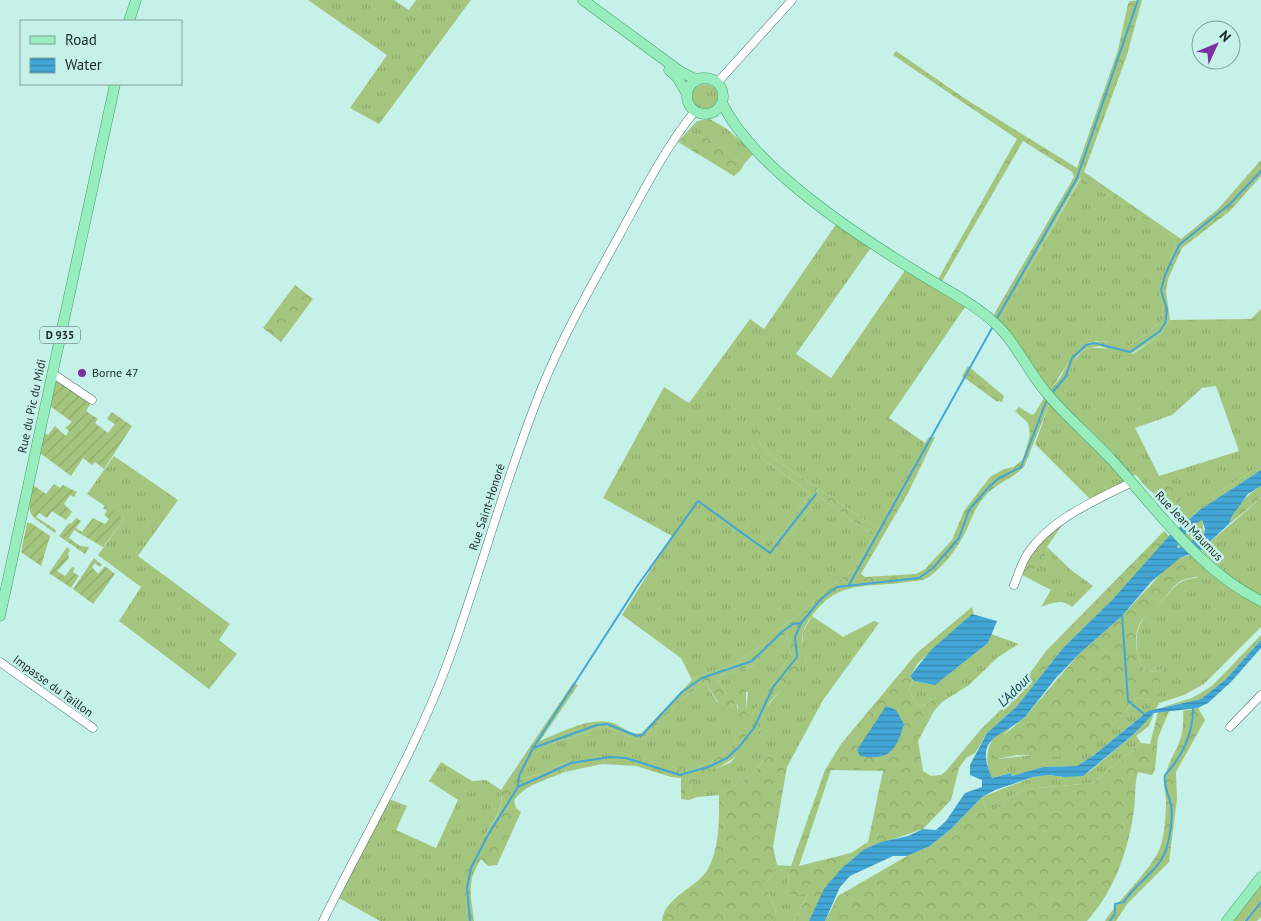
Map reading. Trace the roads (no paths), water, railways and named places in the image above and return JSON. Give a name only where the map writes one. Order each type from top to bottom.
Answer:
[{"type":"main road","points":[[583,0],[686,75],[695,79],[703,78],[717,83],[722,90],[722,103],[740,133]]},
{"type":"main road","points":[[129,20],[134,4]]},
{"type":"main road","points":[[660,57],[677,77],[687,94],[690,107],[695,112],[710,114],[740,133]]},
{"type":"main road","points":[[687,94],[692,83],[703,78]]},
{"type":"main road","name":"Rue du Pic du Midi","points":[[0,616],[115,85]]},
{"type":"main road","points":[[710,114],[722,103]]},
{"type":"main road","name":"Rue Jean Maumus","points":[[740,133],[801,192],[914,271],[979,310],[999,327],[1044,390],[1132,482],[1168,526],[1202,560],[1235,587],[1261,601]]},
{"type":"main road","points":[[1227,921],[1261,877]]},
{"type":"street","points":[[717,83],[792,0]]},
{"type":"street","name":"Rue Saint-Honoré","points":[[323,921],[389,794],[447,664],[472,593],[503,492],[541,389],[566,332],[646,187],[679,131],[695,112]]},
{"type":"street","points":[[52,373],[92,400]]},
{"type":"street","points":[[1014,585],[1026,555],[1047,531],[1064,518],[1132,482]]},
{"type":"street","name":"Impasse du Taillon","points":[[0,662],[93,728]]},
{"type":"street","points":[[1230,727],[1261,695]]},
{"type":"street","points":[[1255,702],[1261,708]]},
{"type":"water","points":[[1261,470],[1261,486],[1248,494],[1232,516],[1229,524],[1201,550],[1180,558],[1151,582],[1122,616],[1079,654],[1056,678],[1025,717],[993,739],[988,746],[986,754],[992,778],[1011,773],[1012,776],[1043,767],[1077,766],[1094,755],[1148,711],[1201,699],[1225,680],[1261,640],[1261,648],[1231,682],[1208,703],[1198,708],[1154,713],[1134,734],[1083,776],[1064,777],[1049,775],[1033,777],[995,790],[982,797],[952,828],[930,846],[907,856],[893,856],[850,876],[840,887],[825,921],[809,921],[824,889],[842,868],[863,850],[881,842],[908,836],[923,829],[936,830],[946,821],[965,793],[982,787],[982,780],[970,775],[970,765],[987,733],[1017,706],[1063,648],[1113,599],[1169,536],[1201,509]],"holes":[[[1202,520],[1205,529],[1204,534],[1179,548],[1177,547],[1191,526]]]},
{"type":"water","points":[[972,614],[997,621],[988,643],[935,685],[914,681],[910,676],[931,650]]},
{"type":"water","points":[[886,706],[896,710],[904,724],[898,741],[890,752],[885,755],[878,757],[860,756],[857,750]]},
{"type":"waterway","points":[[997,318],[1077,178],[1138,0]]},
{"type":"waterway","points":[[1053,392],[1066,376],[1072,358],[1086,345],[1094,343],[1130,352],[1160,331],[1165,323],[1167,310],[1161,290],[1165,275],[1179,245],[1231,203],[1261,171]]},
{"type":"waterway","points":[[849,585],[992,328]]},
{"type":"waterway","points":[[470,921],[467,888],[471,868],[488,835],[518,787],[571,763],[610,757],[626,758],[680,775],[708,767],[727,758],[739,747],[754,728],[773,687],[797,657],[795,637],[801,623],[822,598],[837,587],[919,578],[933,568],[959,538],[969,510],[988,488],[999,478],[1021,467],[1046,402]]},
{"type":"waterway","points":[[533,748],[638,585],[698,501],[770,553],[816,494]]},
{"type":"waterway","points":[[1122,614],[1128,701],[1144,714]]},
{"type":"waterway","points":[[518,786],[519,776],[533,748],[597,725],[607,724],[637,736],[642,735],[682,692],[702,678],[752,661],[783,631],[793,624],[801,623]]},
{"type":"waterway","points":[[1110,921],[1115,913],[1115,904],[1124,902],[1154,870],[1164,855],[1172,815],[1165,775],[1177,760],[1186,744],[1193,716],[1193,707]]},
{"type":"waterway","points":[[1246,921],[1261,902]]},
{"type":"place","name":"Borne 47","points":[[82,373]]},
{"type":"water label","name":"L'Adour","points":[[1014,690]]}]
